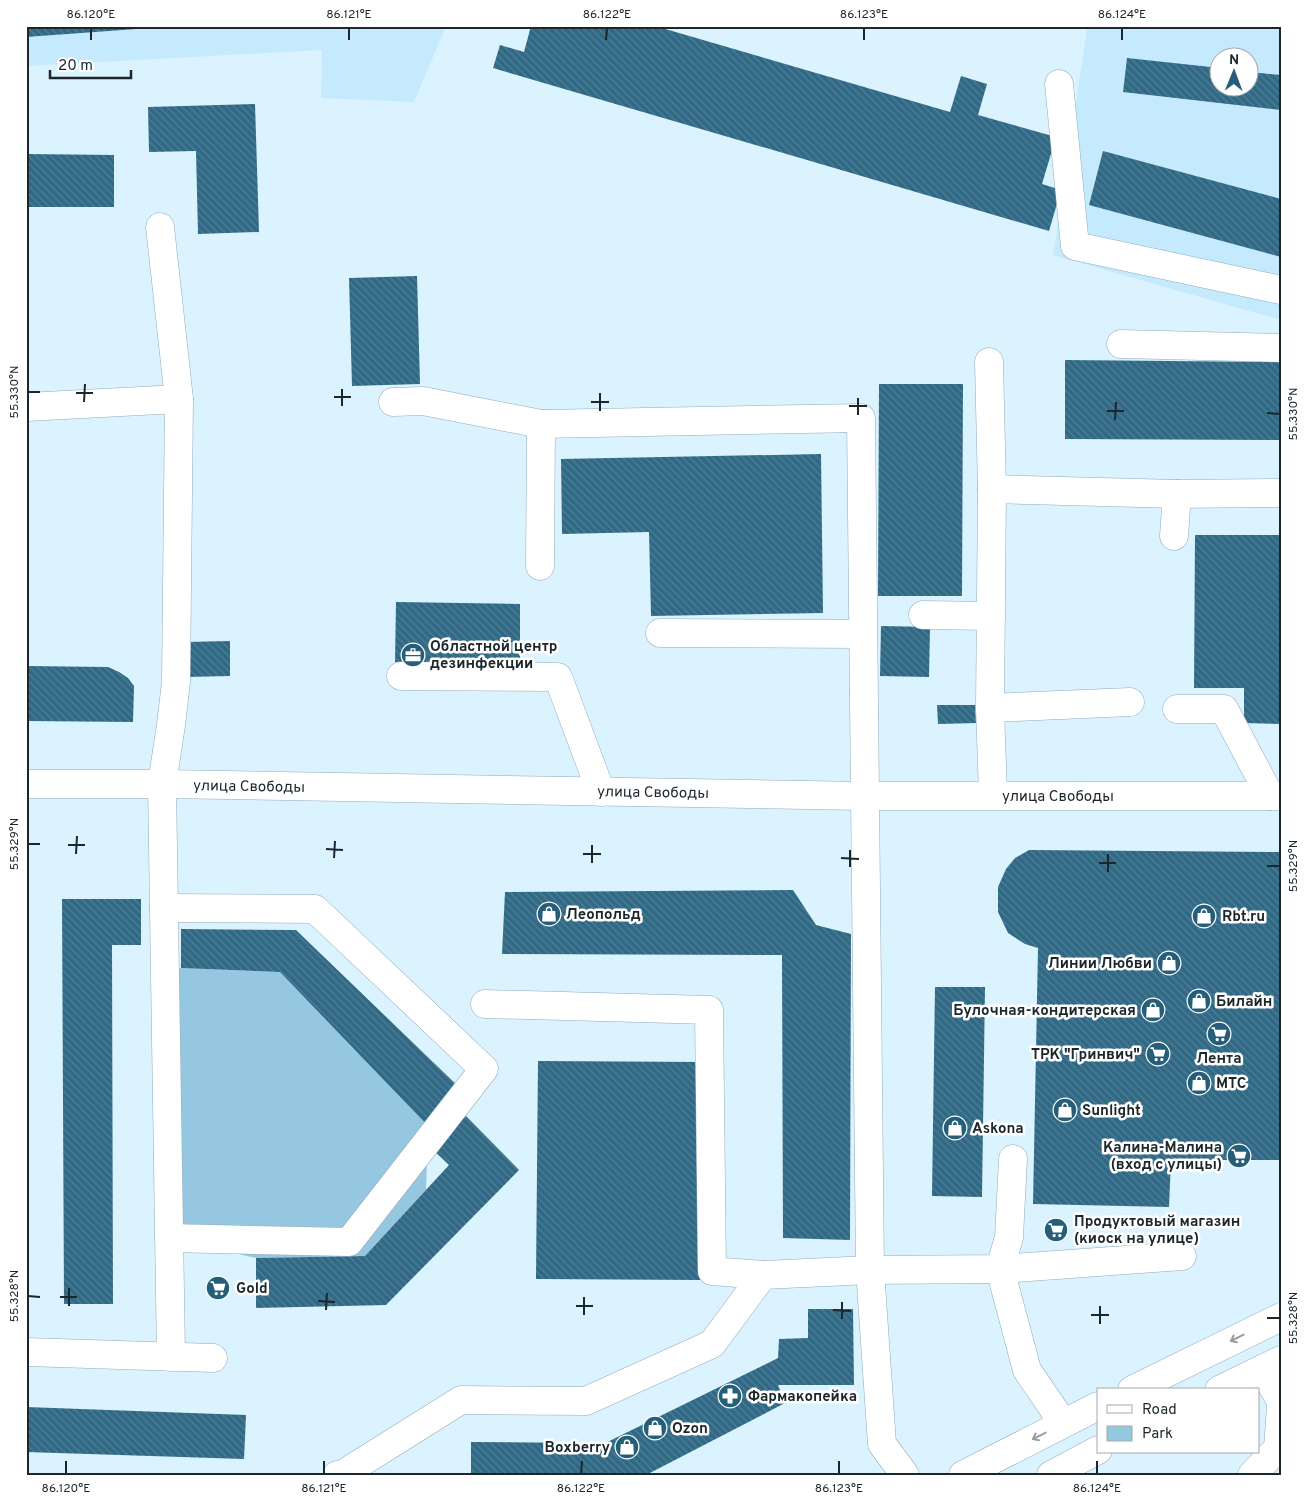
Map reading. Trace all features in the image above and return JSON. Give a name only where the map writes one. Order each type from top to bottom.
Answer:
[{"type":"street","points":[[1059,84],[1075,246],[1281,290]]},
{"type":"street","points":[[160,227],[178,399],[176,682],[162,784],[171,1357]]},
{"type":"street","points":[[1121,344],[1281,348]]},
{"type":"street","points":[[989,362],[992,489],[990,708],[993,795]]},
{"type":"street","points":[[26,407],[178,399]]},
{"type":"street","points":[[393,402],[423,401],[541,424],[862,418],[870,1270],[882,1444],[905,1475]]},
{"type":"street","points":[[540,566],[541,424]]},
{"type":"street","points":[[992,489],[1176,494],[1281,493]]},
{"type":"street","points":[[1174,536],[1176,494]]},
{"type":"street","points":[[923,615],[991,616]]},
{"type":"street","points":[[660,633],[863,634]]},
{"type":"street","points":[[401,676],[558,677],[601,792]]},
{"type":"street","points":[[990,708],[1130,702]]},
{"type":"street","points":[[1177,710],[1224,709],[1276,796]]},
{"type":"street","name":"улица Свободы","points":[[26,784],[162,784],[865,796],[1276,796]]},
{"type":"street","points":[[164,908],[315,909],[484,1069],[349,1242],[169,1238]]},
{"type":"street","points":[[485,1004],[709,1010],[712,1271],[763,1275],[870,1270],[1000,1269],[1182,1256]]},
{"type":"street","points":[[1013,1159],[1009,1237],[1000,1269],[1027,1370],[1063,1423]]},
{"type":"street","points":[[337,1475],[343,1474],[462,1400],[586,1401],[712,1344],[763,1275]]},
{"type":"street","points":[[1136,1388],[1281,1317]]},
{"type":"street","points":[[26,1352],[213,1358]]},
{"type":"street","points":[[1223,1388],[1271,1364],[1281,1401]]},
{"type":"street","points":[[963,1475],[1097,1406]]},
{"type":"street","points":[[1252,1475],[1279,1450],[1281,1406]]},
{"type":"street","points":[[1051,1475],[1097,1451]]},
{"type":"shaded area","points":[[26,26],[446,26],[414,102],[321,98],[322,50],[26,66]]},
{"type":"shaded area","points":[[1076,26],[1281,26],[1281,319],[1053,255],[1087,30]]},
{"type":"green space","points":[[181,968],[280,972],[428,1126],[426,1190],[365,1256],[256,1258],[169,1238],[165,971]]},
{"type":"building","points":[[26,26],[150,26],[150,28],[26,37]]},
{"type":"building","points":[[531,26],[655,26],[950,112],[961,76],[987,84],[978,115],[1056,137],[1042,184],[1061,190],[1049,231],[493,68],[500,45],[524,52]]},
{"type":"building","points":[[1127,58],[1210,67],[1210,98],[1260,98],[1260,73],[1281,75],[1281,110],[1123,92]]},
{"type":"building","points":[[255,104],[259,232],[198,234],[196,151],[149,152],[148,107]]},
{"type":"building","points":[[1103,151],[1281,199],[1281,257],[1089,205]]},
{"type":"building","points":[[26,154],[114,155],[114,207],[26,207]]},
{"type":"building","points":[[417,276],[420,384],[352,386],[349,278]]},
{"type":"building","points":[[1065,360],[1281,362],[1281,440],[1065,439]]},
{"type":"building","points":[[879,384],[963,384],[962,596],[878,596]]},
{"type":"building","points":[[821,454],[823,613],[651,616],[649,532],[562,534],[561,459]]},
{"type":"building","points":[[1195,535],[1281,535],[1281,724],[1244,723],[1244,688],[1194,688]]},
{"type":"building","points":[[396,602],[520,604],[520,664],[395,662]]},
{"type":"building","points":[[881,626],[930,627],[929,677],[880,676]]},
{"type":"building","points":[[230,641],[230,676],[186,677],[185,642]]},
{"type":"building","points":[[26,666],[108,667],[119,672],[128,678],[134,686],[133,722],[26,721]]},
{"type":"building","points":[[937,705],[975,705],[976,723],[938,724]]},
{"type":"building","name":"ТРК \"Гринвич\"","points":[[1029,850],[1281,852],[1281,1160],[1171,1160],[1169,1207],[1033,1204],[1038,948],[1025,944],[1008,933],[998,912],[998,887],[1006,869],[1015,858]]},
{"type":"building","points":[[793,890],[816,925],[851,934],[850,1240],[783,1238],[782,955],[502,954],[505,892]]},
{"type":"building","points":[[62,899],[141,899],[141,945],[112,945],[113,1304],[64,1304]]},
{"type":"building","points":[[181,929],[296,930],[462,1090],[428,1126],[280,972],[181,968]]},
{"type":"building","points":[[935,987],[985,987],[982,1197],[932,1196]]},
{"type":"building","points":[[538,1061],[702,1062],[700,1280],[536,1279]]},
{"type":"building","points":[[466,1116],[519,1170],[386,1305],[256,1308],[256,1258],[365,1256],[449,1165],[430,1147]]},
{"type":"building","points":[[808,1309],[853,1309],[854,1385],[778,1385],[785,1403],[646,1475],[471,1475],[471,1442],[584,1443],[583,1454],[778,1358],[779,1339],[808,1338]]},
{"type":"building","points":[[26,1407],[246,1415],[244,1459],[26,1452]]},
{"type":"place","name":"Областной центр дезинфекции","points":[[413,655]]},
{"type":"place","name":"Леопольд","points":[[549,914]]},
{"type":"place","name":"Rbt.ru","points":[[1204,916]]},
{"type":"place","name":"Линии Любви","points":[[1169,963]]},
{"type":"place","name":"Билайн","points":[[1199,1001]]},
{"type":"place","name":"Булочная-кондитерская","points":[[1153,1010]]},
{"type":"place","name":"Лента","points":[[1219,1034]]},
{"type":"place","name":"ТРК \"Гринвич\"","points":[[1158,1054]]},
{"type":"place","name":"МТС","points":[[1199,1083]]},
{"type":"place","name":"Sunlight","points":[[1065,1110]]},
{"type":"place","name":"Askona","points":[[955,1128]]},
{"type":"place","name":"Калина-Малина (вход с улицы)","points":[[1239,1156]]},
{"type":"place","name":"Продуктовый магазин (киоск на улице)","points":[[1056,1230]]},
{"type":"place","name":"Gold","points":[[218,1288]]},
{"type":"place","name":"Фармакопейка","points":[[730,1396]]},
{"type":"place","name":"Ozon","points":[[655,1428]]},
{"type":"place","name":"Boxberry","points":[[627,1447]]}]
